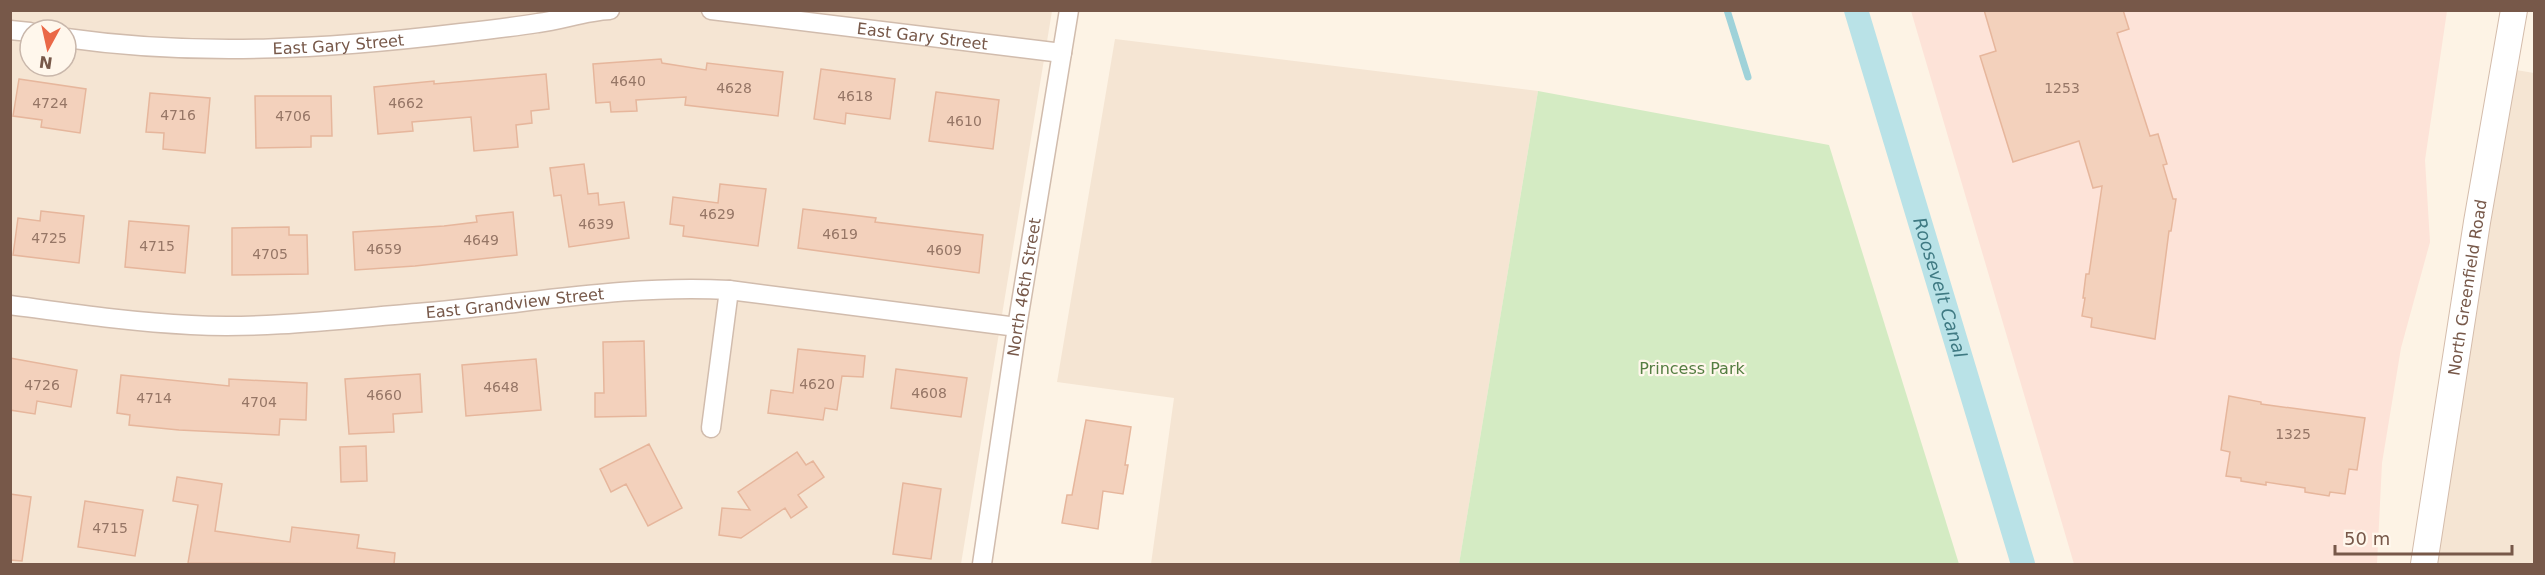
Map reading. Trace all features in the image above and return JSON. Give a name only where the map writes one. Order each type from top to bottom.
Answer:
[{"type":"main road","name":"North Greenfield Road","points":[[2424,564],[2514,10]]},
{"type":"street","name":"East Gary Street","points":[[78,40],[126,46],[226,50],[308,48],[515,26],[610,10]]},
{"type":"street","name":"East Gary Street","points":[[711,10],[1062,53]]},
{"type":"street","name":"North 46th Street","points":[[982,564],[1017,327],[1069,10]]},
{"type":"street","name":"East Grandview Street","points":[[10,305],[132,321],[193,325],[283,323],[420,313],[628,290],[683,287],[729,290],[1017,327]]},
{"type":"street","points":[[711,428],[729,290]]},
{"type":"shaded area","points":[[10,11],[1052,11],[961,564],[11,564]]},
{"type":"shaded area","points":[[1911,11],[2447,11],[2425,160],[2430,242],[2401,348],[2382,463],[2377,564],[2074,564]]},
{"type":"shaded area","points":[[1115,39],[1538,91],[1459,564],[1151,564],[1174,398],[1057,382]]},
{"type":"shaded area","points":[[2504,68],[2534,73],[2534,564],[2424,564]]},
{"type":"green space","name":"Princess Park","points":[[1538,91],[1829,145],[1959,564],[1459,564]]},
{"type":"building","points":[[1984,10],[2123,10],[2129,29],[2117,33],[2150,136],[2158,134],[2167,164],[2163,165],[2173,199],[2176,199],[2171,231],[2169,231],[2155,339],[2091,327],[2092,318],[2082,316],[2086,274],[2089,274],[2102,186],[2093,188],[2079,141],[2013,162],[1980,56],[1996,51]]},
{"type":"building","points":[[661,59],[662,63],[706,70],[707,63],[783,72],[778,116],[685,105],[686,97],[636,100],[637,111],[611,112],[610,102],[596,103],[593,64]]},
{"type":"building","points":[[821,69],[895,79],[890,119],[846,113],[845,124],[814,119]]},
{"type":"building","points":[[546,74],[549,109],[531,111],[532,123],[516,125],[518,147],[474,151],[471,117],[412,122],[413,131],[378,134],[374,87]]},
{"type":"building","points":[[19,79],[86,89],[80,133],[41,127],[42,120],[13,116]]},
{"type":"building","points":[[936,92],[999,100],[993,149],[929,141]]},
{"type":"building","points":[[150,93],[210,98],[205,153],[163,149],[164,133],[146,132]]},
{"type":"building","points":[[255,96],[331,96],[332,136],[311,136],[311,147],[256,148]]},
{"type":"building","points":[[584,164],[588,194],[598,193],[599,205],[624,202],[629,238],[569,247],[561,195],[554,196],[550,168]]},
{"type":"building","points":[[720,184],[766,189],[758,246],[683,236],[684,226],[670,224],[673,197],[718,203]]},
{"type":"building","points":[[803,209],[876,218],[875,222],[983,235],[979,273],[798,248]]},
{"type":"building","points":[[41,211],[84,216],[79,263],[13,255],[18,218],[40,221]]},
{"type":"building","points":[[513,212],[517,255],[355,270],[353,232],[477,222],[476,216]]},
{"type":"building","points":[[129,221],[189,226],[185,273],[125,267]]},
{"type":"building","points":[[289,227],[289,235],[307,235],[308,274],[232,275],[232,228]]},
{"type":"building","points":[[644,341],[646,416],[595,417],[595,393],[604,393],[603,342]]},
{"type":"building","points":[[798,349],[865,356],[863,377],[842,376],[837,410],[825,408],[823,420],[768,413],[771,390],[793,393]]},
{"type":"building","points":[[10,358],[77,370],[71,407],[37,401],[35,414],[10,410]]},
{"type":"building","points":[[536,359],[541,410],[466,416],[462,365]]},
{"type":"building","points":[[896,369],[967,378],[961,417],[891,408]]},
{"type":"building","points":[[420,374],[422,412],[393,414],[394,432],[349,434],[345,379]]},
{"type":"building","points":[[121,375],[229,386],[229,379],[307,383],[306,420],[280,419],[279,435],[129,425],[130,415],[117,413]]},
{"type":"building","points":[[2229,396],[2261,402],[2261,404],[2365,418],[2357,470],[2349,469],[2345,494],[2330,492],[2329,496],[2305,492],[2305,488],[2266,482],[2266,485],[2226,476],[2230,452],[2221,450]]},
{"type":"building","points":[[1086,420],[1131,427],[1123,494],[1103,491],[1098,529],[1062,523],[1067,495],[1072,495]]},
{"type":"building","points":[[649,444],[682,508],[648,526],[626,484],[611,492],[600,469]]},
{"type":"building","points":[[366,446],[367,481],[341,482],[340,447]]},
{"type":"building","points":[[797,452],[806,465],[813,461],[824,477],[798,495],[807,507],[791,518],[785,508],[741,538],[719,535],[722,508],[750,510],[738,492]]},
{"type":"building","points":[[177,477],[222,484],[215,531],[290,542],[292,527],[359,535],[357,548],[395,553],[394,564],[188,563],[198,505],[173,501]]},
{"type":"building","points":[[903,483],[941,489],[931,559],[893,554]]},
{"type":"building","points":[[10,494],[31,497],[22,561],[10,560]]},
{"type":"building","points":[[85,501],[143,510],[135,556],[78,547]]},
{"type":"waterway","points":[[1727,10],[1748,77]]},
{"type":"waterway","name":"Roosevelt Canal","points":[[1856,10],[2023,564]]}]
